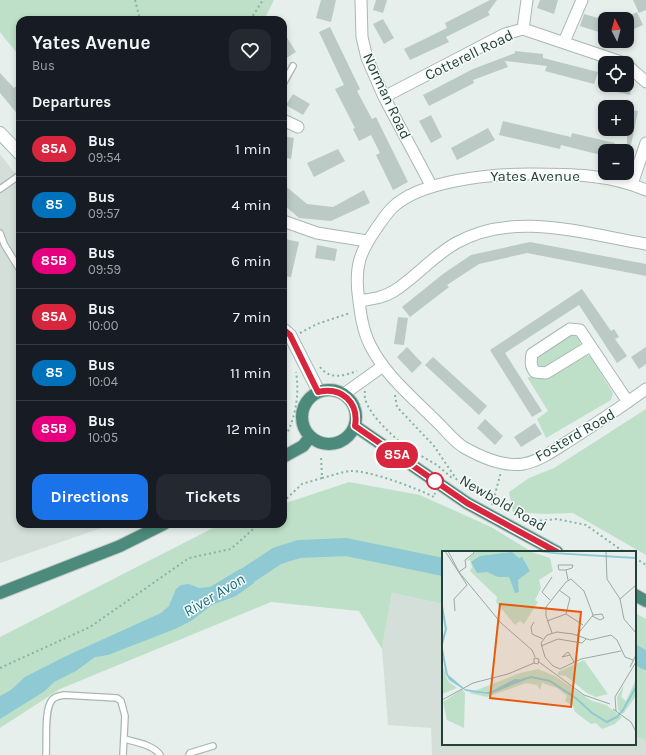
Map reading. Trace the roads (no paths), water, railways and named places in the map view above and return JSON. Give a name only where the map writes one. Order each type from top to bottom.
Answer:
[{"type":"highway","points":[[327,390],[344,394],[355,408],[355,426],[351,434],[344,440],[335,444],[322,443],[310,437],[303,426],[302,412],[305,404],[318,392],[327,390]]},
{"type":"highway","name":"Newbold Road","points":[[355,426],[467,503],[555,551]]},
{"type":"highway","points":[[287,455],[302,446],[310,437]]},
{"type":"highway","points":[[0,593],[120,546],[156,528]]},
{"type":"highway","points":[[636,596],[646,601]]},
{"type":"main road","points":[[0,133],[16,150]]},
{"type":"main road","points":[[287,332],[290,335],[318,392]]},
{"type":"street","name":"Norman Road","points":[[361,0],[362,37],[367,58],[384,96],[432,187]]},
{"type":"street","points":[[523,29],[527,0]]},
{"type":"street","points":[[564,42],[582,0]]},
{"type":"street","name":"Cotterell Road","points":[[384,96],[505,34],[523,29],[604,56]]},
{"type":"street","points":[[634,71],[646,82]]},
{"type":"street","points":[[287,122],[298,127]]},
{"type":"street","points":[[632,184],[646,143]]},
{"type":"street","name":"Yates Avenue","points":[[420,405],[398,384],[370,344],[360,305],[356,274],[367,241],[393,207],[407,198],[432,187],[470,178],[501,174],[598,176],[632,184],[646,190]]},
{"type":"street","points":[[287,222],[317,233],[367,241]]},
{"type":"street","points":[[360,305],[393,292],[434,258],[457,243],[485,230],[544,226],[646,244]]},
{"type":"street","name":"Fosterd Road","points":[[590,346],[546,373],[535,372],[532,369],[530,362],[532,354],[570,328],[580,330],[628,402]]},
{"type":"street","points":[[344,394],[384,366]]},
{"type":"street","name":"Fosterd Road","points":[[420,405],[464,447],[503,463],[522,464],[544,456],[611,415],[646,389]]},
{"type":"lane","points":[[287,77],[293,66]]},
{"type":"lane","points":[[0,189],[16,178]]},
{"type":"lane","points":[[0,233],[4,244],[16,264]]},
{"type":"lane","points":[[46,755],[48,709],[51,700],[56,697],[116,698],[121,701],[125,716],[122,755]]},
{"type":"lane","points":[[124,739],[149,747],[158,752],[160,755]]},
{"type":"lane","points":[[188,755],[190,752],[213,746]]},
{"type":"water","points":[[240,569],[254,583],[236,596],[212,605],[191,621],[175,629],[108,655],[95,657],[76,671],[54,682],[45,691],[0,719],[0,696],[11,690],[25,677],[64,657],[161,613],[169,606],[176,589],[181,585],[189,584],[199,588],[210,587]]},
{"type":"waterway","name":"River Avon","points":[[227,589],[277,556],[299,549],[346,547],[442,567]]},
{"type":"waterway","name":"River Avon","points":[[636,655],[646,661]]}]
